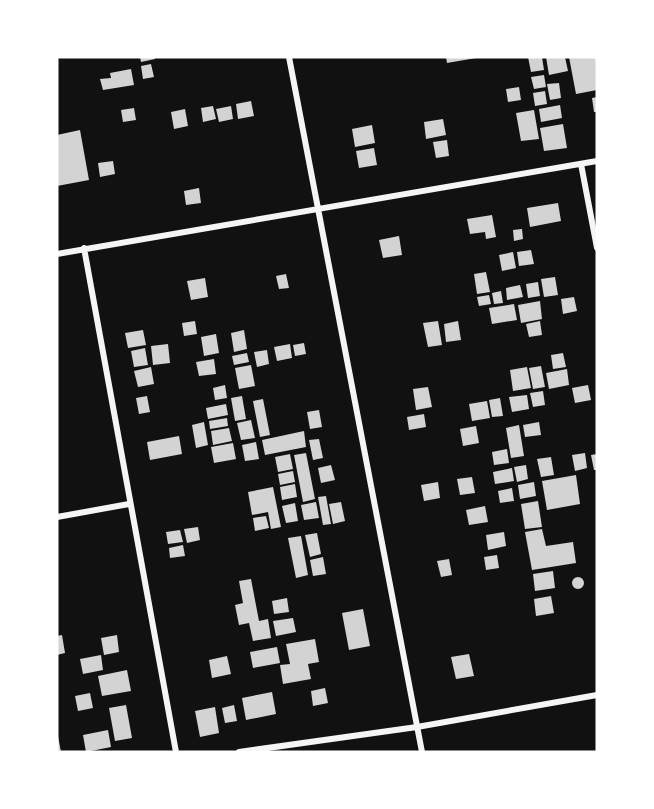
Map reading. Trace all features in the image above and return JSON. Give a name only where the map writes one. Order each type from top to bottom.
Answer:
[{"type":"street","points":[[289,57],[422,752]]},
{"type":"street","points":[[57,254],[318,207],[597,161]]},
{"type":"street","points":[[581,164],[597,248]]},
{"type":"street","points":[[84,248],[176,752]]},
{"type":"street","points":[[57,517],[129,504]]},
{"type":"street","points":[[239,752],[417,727],[597,695]]},
{"type":"building","points":[[140,57],[155,57],[155,59],[141,62]]},
{"type":"building","points":[[446,57],[476,57],[476,58],[447,63]]},
{"type":"building","points":[[528,57],[542,57],[544,70],[531,72]]},
{"type":"building","points":[[546,57],[565,57],[568,71],[549,75]]},
{"type":"building","points":[[569,57],[597,57],[597,90],[576,94]]},
{"type":"building","points":[[151,64],[154,77],[143,79],[141,66]]},
{"type":"building","points":[[131,69],[134,85],[103,90],[100,79],[111,78],[110,73]]},
{"type":"building","points":[[544,75],[546,87],[534,89],[531,77]]},
{"type":"building","points":[[559,83],[561,98],[550,100],[547,84]]},
{"type":"building","points":[[519,87],[521,100],[508,102],[506,89]]},
{"type":"building","points":[[545,91],[547,104],[535,106],[533,93]]},
{"type":"building","points":[[597,97],[597,112],[594,112],[592,98]]},
{"type":"building","points":[[251,101],[254,116],[238,119],[236,104]]},
{"type":"building","points":[[560,105],[562,118],[541,122],[539,109]]},
{"type":"building","points":[[213,106],[216,119],[203,122],[201,108]]},
{"type":"building","points":[[231,106],[233,119],[219,122],[216,109]]},
{"type":"building","points":[[134,108],[136,120],[123,122],[121,110]]},
{"type":"building","points":[[185,109],[188,126],[174,129],[171,112]]},
{"type":"building","points":[[534,110],[539,139],[521,141],[516,113]]},
{"type":"building","points":[[443,119],[446,135],[426,139],[424,122]]},
{"type":"building","points":[[563,124],[567,148],[544,151],[540,128]]},
{"type":"building","points":[[372,125],[375,143],[355,147],[352,129]]},
{"type":"building","points":[[80,130],[89,180],[57,186],[57,135]]},
{"type":"building","points":[[447,140],[449,156],[436,158],[433,142]]},
{"type":"building","points":[[374,148],[377,165],[359,168],[356,151]]},
{"type":"building","points":[[113,161],[115,174],[100,177],[98,163]]},
{"type":"building","points":[[199,188],[201,203],[186,205],[184,191]]},
{"type":"building","points":[[558,203],[561,221],[530,227],[527,208]]},
{"type":"building","points":[[492,215],[496,237],[486,239],[485,232],[470,234],[467,219]]},
{"type":"building","points":[[522,229],[523,239],[514,241],[513,230]]},
{"type":"building","points":[[399,236],[402,255],[383,258],[379,240]]},
{"type":"building","points":[[531,250],[534,264],[519,266],[517,252]]},
{"type":"building","points":[[513,252],[516,268],[502,271],[499,255]]},
{"type":"building","points":[[486,272],[490,292],[477,294],[474,274]]},
{"type":"building","points":[[286,274],[289,288],[279,289],[276,276]]},
{"type":"building","points":[[555,277],[558,295],[544,297],[541,279]]},
{"type":"building","points":[[205,278],[208,297],[191,300],[187,281]]},
{"type":"building","points":[[538,282],[540,296],[528,298],[526,284]]},
{"type":"building","points":[[520,285],[523,297],[507,300],[506,288]]},
{"type":"building","points":[[501,291],[503,303],[494,304],[492,293]]},
{"type":"building","points":[[489,295],[491,304],[479,306],[477,297]]},
{"type":"building","points":[[574,297],[577,311],[563,314],[561,299]]},
{"type":"building","points":[[540,301],[542,319],[521,323],[518,305]]},
{"type":"building","points":[[514,304],[517,320],[492,324],[489,308]]},
{"type":"building","points":[[195,321],[197,334],[184,336],[182,323]]},
{"type":"building","points":[[438,321],[442,345],[428,347],[423,323]]},
{"type":"building","points":[[458,321],[461,340],[446,342],[444,324]]},
{"type":"building","points":[[540,321],[542,335],[529,337],[526,324]]},
{"type":"building","points":[[143,330],[146,345],[128,348],[125,333]]},
{"type":"building","points":[[244,330],[247,349],[234,352],[231,333]]},
{"type":"building","points":[[216,334],[219,353],[204,356],[201,337]]},
{"type":"building","points":[[304,343],[306,354],[295,356],[293,345]]},
{"type":"building","points":[[168,344],[170,363],[153,365],[151,346]]},
{"type":"building","points":[[290,344],[292,358],[277,361],[274,347]]},
{"type":"building","points":[[145,348],[148,365],[134,367],[131,351]]},
{"type":"building","points":[[267,350],[269,364],[257,367],[254,352]]},
{"type":"building","points":[[247,353],[249,362],[234,365],[232,356]]},
{"type":"building","points":[[563,353],[566,367],[553,369],[551,355]]},
{"type":"building","points":[[214,359],[216,374],[199,376],[196,362]]},
{"type":"building","points":[[251,365],[255,386],[239,389],[235,368]]},
{"type":"building","points":[[541,366],[545,387],[533,389],[529,368]]},
{"type":"building","points":[[151,367],[154,384],[138,387],[134,371]]},
{"type":"building","points":[[527,367],[531,388],[513,391],[510,370]]},
{"type":"building","points":[[567,369],[569,385],[549,389],[546,373]]},
{"type":"building","points":[[225,385],[227,398],[215,400],[213,388]]},
{"type":"building","points":[[588,385],[591,400],[575,403],[572,388]]},
{"type":"building","points":[[428,387],[432,407],[416,410],[413,389]]},
{"type":"building","points":[[543,391],[545,405],[533,407],[530,393]]},
{"type":"building","points":[[527,395],[529,409],[512,412],[509,397]]},
{"type":"building","points":[[147,396],[150,412],[139,414],[136,398]]},
{"type":"building","points":[[242,396],[246,419],[235,421],[231,398]]},
{"type":"building","points":[[500,398],[503,416],[492,417],[489,400]]},
{"type":"building","points":[[263,399],[270,435],[260,437],[253,401]]},
{"type":"building","points":[[487,401],[490,418],[472,421],[469,404]]},
{"type":"building","points":[[226,404],[228,415],[208,419],[206,408]]},
{"type":"building","points":[[319,410],[322,427],[310,429],[307,412]]},
{"type":"building","points":[[424,414],[426,427],[409,430],[407,417]]},
{"type":"building","points":[[227,418],[228,426],[210,429],[209,421]]},
{"type":"building","points":[[251,420],[255,438],[241,440],[237,423]]},
{"type":"building","points":[[204,422],[208,445],[196,448],[192,425]]},
{"type":"building","points":[[539,422],[541,435],[525,437],[523,425]]},
{"type":"building","points":[[519,425],[524,456],[511,458],[506,428]]},
{"type":"building","points":[[476,426],[479,443],[463,446],[460,429]]},
{"type":"building","points":[[229,428],[232,441],[213,445],[211,431]]},
{"type":"building","points":[[304,431],[306,447],[265,455],[262,440]]},
{"type":"building","points":[[179,436],[182,454],[150,460],[147,442]]},
{"type":"building","points":[[319,439],[323,458],[313,460],[309,440]]},
{"type":"building","points":[[256,442],[259,459],[245,461],[242,445]]},
{"type":"building","points":[[233,443],[236,459],[214,463],[211,447]]},
{"type":"building","points":[[507,449],[509,463],[494,465],[492,452]]},
{"type":"building","points":[[306,453],[315,499],[303,502],[294,455]]},
{"type":"building","points":[[585,453],[587,468],[575,471],[572,455]]},
{"type":"building","points":[[290,454],[293,469],[278,472],[275,457]]},
{"type":"building","points":[[597,454],[597,470],[594,470],[591,455]]},
{"type":"building","points":[[551,457],[554,475],[541,477],[537,459]]},
{"type":"building","points":[[331,465],[335,480],[321,483],[318,468]]},
{"type":"building","points":[[526,465],[528,479],[517,482],[514,467]]},
{"type":"building","points":[[512,468],[514,481],[495,484],[493,472]]},
{"type":"building","points":[[293,471],[295,482],[280,485],[278,474]]},
{"type":"building","points":[[576,475],[580,504],[547,510],[542,481]]},
{"type":"building","points":[[472,477],[475,493],[460,495],[457,479]]},
{"type":"building","points":[[438,482],[440,498],[424,501],[421,485]]},
{"type":"building","points":[[534,482],[536,496],[520,499],[518,485]]},
{"type":"building","points":[[295,484],[297,497],[282,500],[280,487]]},
{"type":"building","points":[[273,487],[281,527],[271,529],[268,512],[252,515],[248,492]]},
{"type":"building","points":[[512,488],[514,501],[500,503],[498,491]]},
{"type":"building","points":[[326,496],[331,524],[323,525],[318,497]]},
{"type":"building","points":[[538,501],[542,527],[525,529],[521,504]]},
{"type":"building","points":[[316,502],[319,518],[304,520],[301,505]]},
{"type":"building","points":[[341,502],[345,521],[333,524],[329,504]]},
{"type":"building","points":[[295,503],[298,521],[286,523],[282,506]]},
{"type":"building","points":[[485,506],[488,522],[469,525],[466,510]]},
{"type":"building","points":[[266,516],[269,528],[255,531],[253,518]]},
{"type":"building","points":[[198,527],[200,540],[187,543],[184,529]]},
{"type":"building","points":[[542,529],[546,546],[573,542],[576,563],[532,570],[525,532]]},
{"type":"building","points":[[180,530],[183,542],[168,544],[166,532]]},
{"type":"building","points":[[504,532],[506,546],[488,550],[486,535]]},
{"type":"building","points":[[317,533],[321,554],[310,557],[305,535]]},
{"type":"building","points":[[301,536],[308,575],[296,578],[288,538]]},
{"type":"building","points":[[183,545],[185,556],[170,558],[169,548]]},
{"type":"building","points":[[497,555],[499,568],[486,570],[484,557]]},
{"type":"building","points":[[323,557],[326,574],[313,576],[310,560]]},
{"type":"building","points":[[449,559],[452,575],[441,577],[437,561]]},
{"type":"building","points":[[553,571],[555,588],[535,591],[533,574]]},
{"type":"building","points":[[580,577],[584,583],[580,589],[576,589],[572,581]]},
{"type":"building","points":[[251,579],[259,621],[268,619],[271,638],[253,641],[249,623],[239,625],[235,605],[243,603],[239,581]]},
{"type":"building","points":[[551,596],[554,613],[536,616],[534,599]]},
{"type":"building","points":[[287,598],[289,612],[274,614],[272,601]]},
{"type":"building","points":[[363,609],[370,646],[349,650],[342,613]]},
{"type":"building","points":[[293,618],[296,632],[276,636],[273,621]]},
{"type":"building","points":[[62,635],[65,653],[57,655],[57,636]]},
{"type":"building","points":[[117,635],[119,652],[104,655],[101,638]]},
{"type":"building","points":[[315,639],[319,662],[308,664],[311,679],[283,684],[280,665],[290,664],[286,644]]},
{"type":"building","points":[[277,647],[280,663],[253,668],[250,652]]},
{"type":"building","points":[[469,654],[474,676],[456,679],[451,657]]},
{"type":"building","points":[[101,655],[103,670],[83,674],[80,659]]},
{"type":"building","points":[[227,656],[231,674],[212,678],[209,660]]},
{"type":"building","points":[[127,670],[131,691],[102,696],[98,676]]},
{"type":"building","points":[[325,688],[328,703],[313,706],[311,691]]},
{"type":"building","points":[[272,692],[276,714],[246,720],[242,698]]},
{"type":"building","points":[[90,693],[93,708],[78,711],[75,696]]},
{"type":"building","points":[[126,705],[132,738],[115,741],[109,708]]},
{"type":"building","points":[[234,705],[237,721],[225,723],[222,708]]},
{"type":"building","points":[[215,707],[219,733],[200,737],[195,711]]},
{"type":"building","points":[[108,730],[111,747],[86,752],[83,735]]},
{"type":"building","points":[[58,736],[61,752],[57,752]]}]
